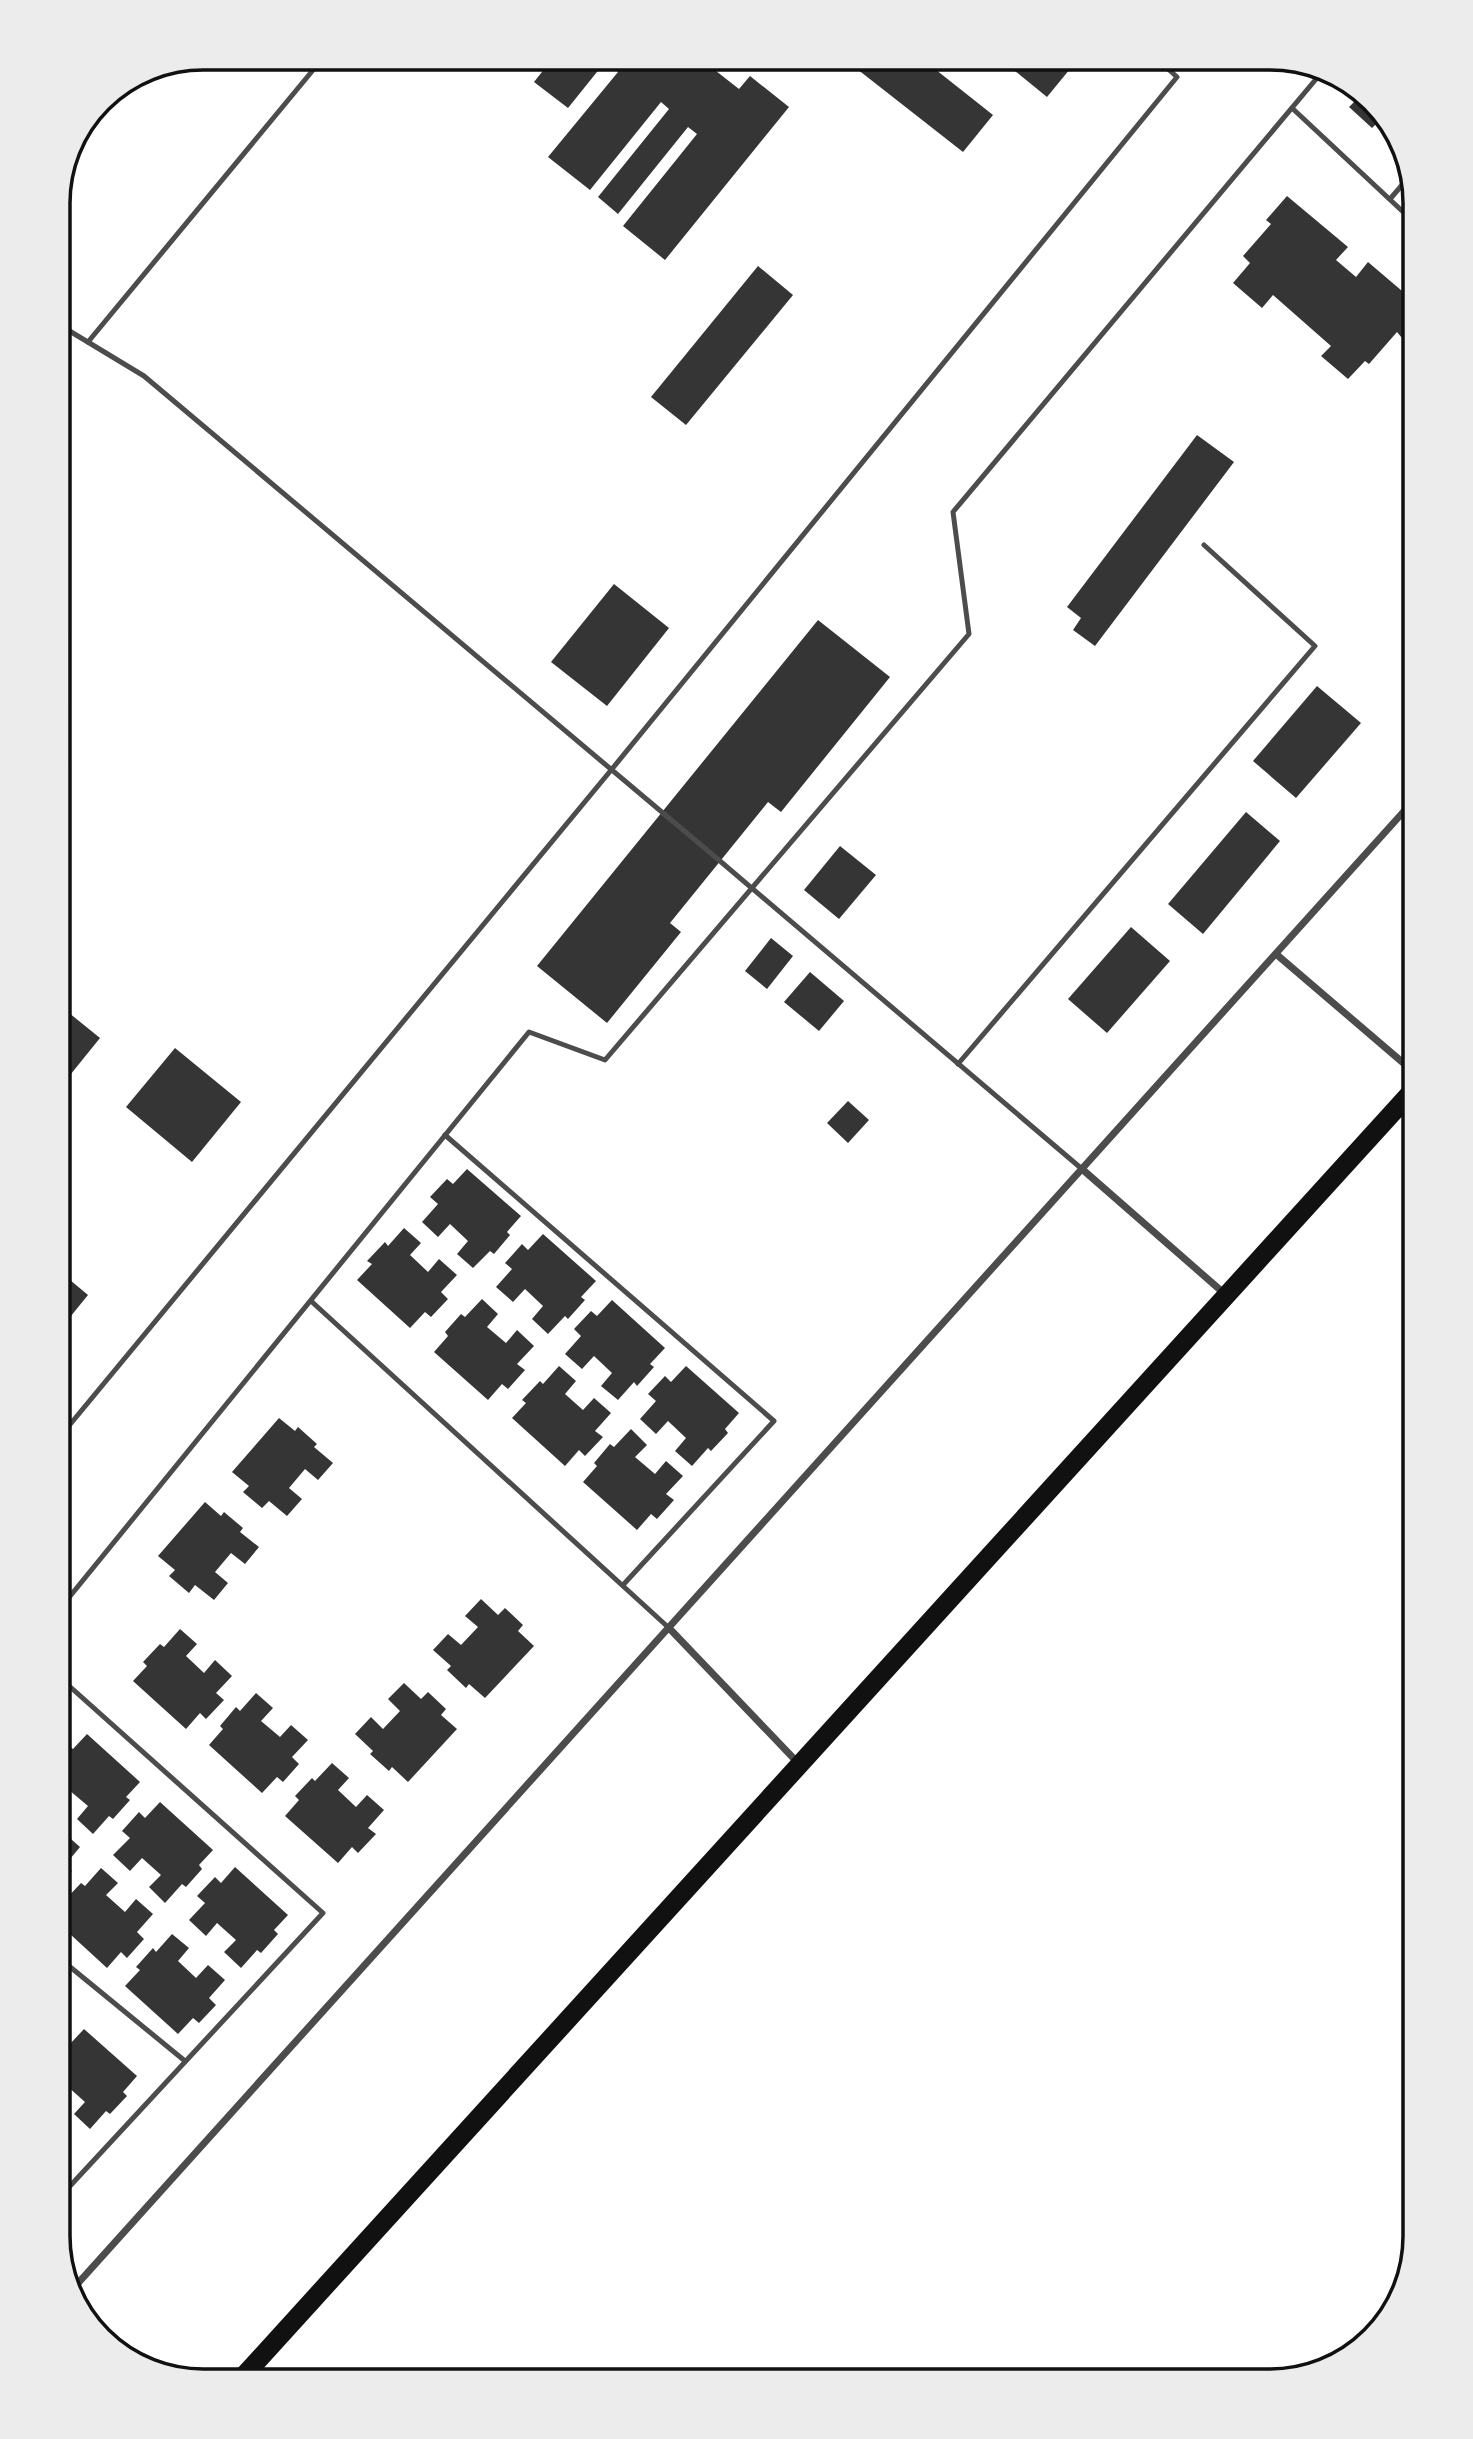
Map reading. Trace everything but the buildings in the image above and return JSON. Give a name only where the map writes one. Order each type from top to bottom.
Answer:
[{"type":"highway","points":[[250,2369],[1403,1101]]},
{"type":"street","points":[[79,2282],[1403,812]]},
{"type":"street","points":[[1276,954],[1403,1063]]},
{"type":"street","points":[[1082,1169],[1227,1295]]},
{"type":"street","points":[[669,1628],[799,1765]]},
{"type":"lane","points":[[88,342],[313,70]]},
{"type":"lane","points":[[70,1424],[612,769],[1177,77],[1169,70]]},
{"type":"lane","points":[[70,1596],[529,1032],[604,1060],[969,634],[953,512],[1316,78]]},
{"type":"lane","points":[[1292,108],[1403,211]]},
{"type":"lane","points":[[1390,199],[1402,185]]},
{"type":"lane","points":[[70,331],[145,376],[1082,1169]]},
{"type":"lane","points":[[958,1064],[1315,646],[1204,545]]},
{"type":"lane","points":[[445,1135],[774,1421],[623,1585]]},
{"type":"lane","points":[[311,1301],[669,1628]]},
{"type":"lane","points":[[70,1687],[323,1913],[70,2186]]},
{"type":"lane","points":[[70,1967],[185,2061]]}]
